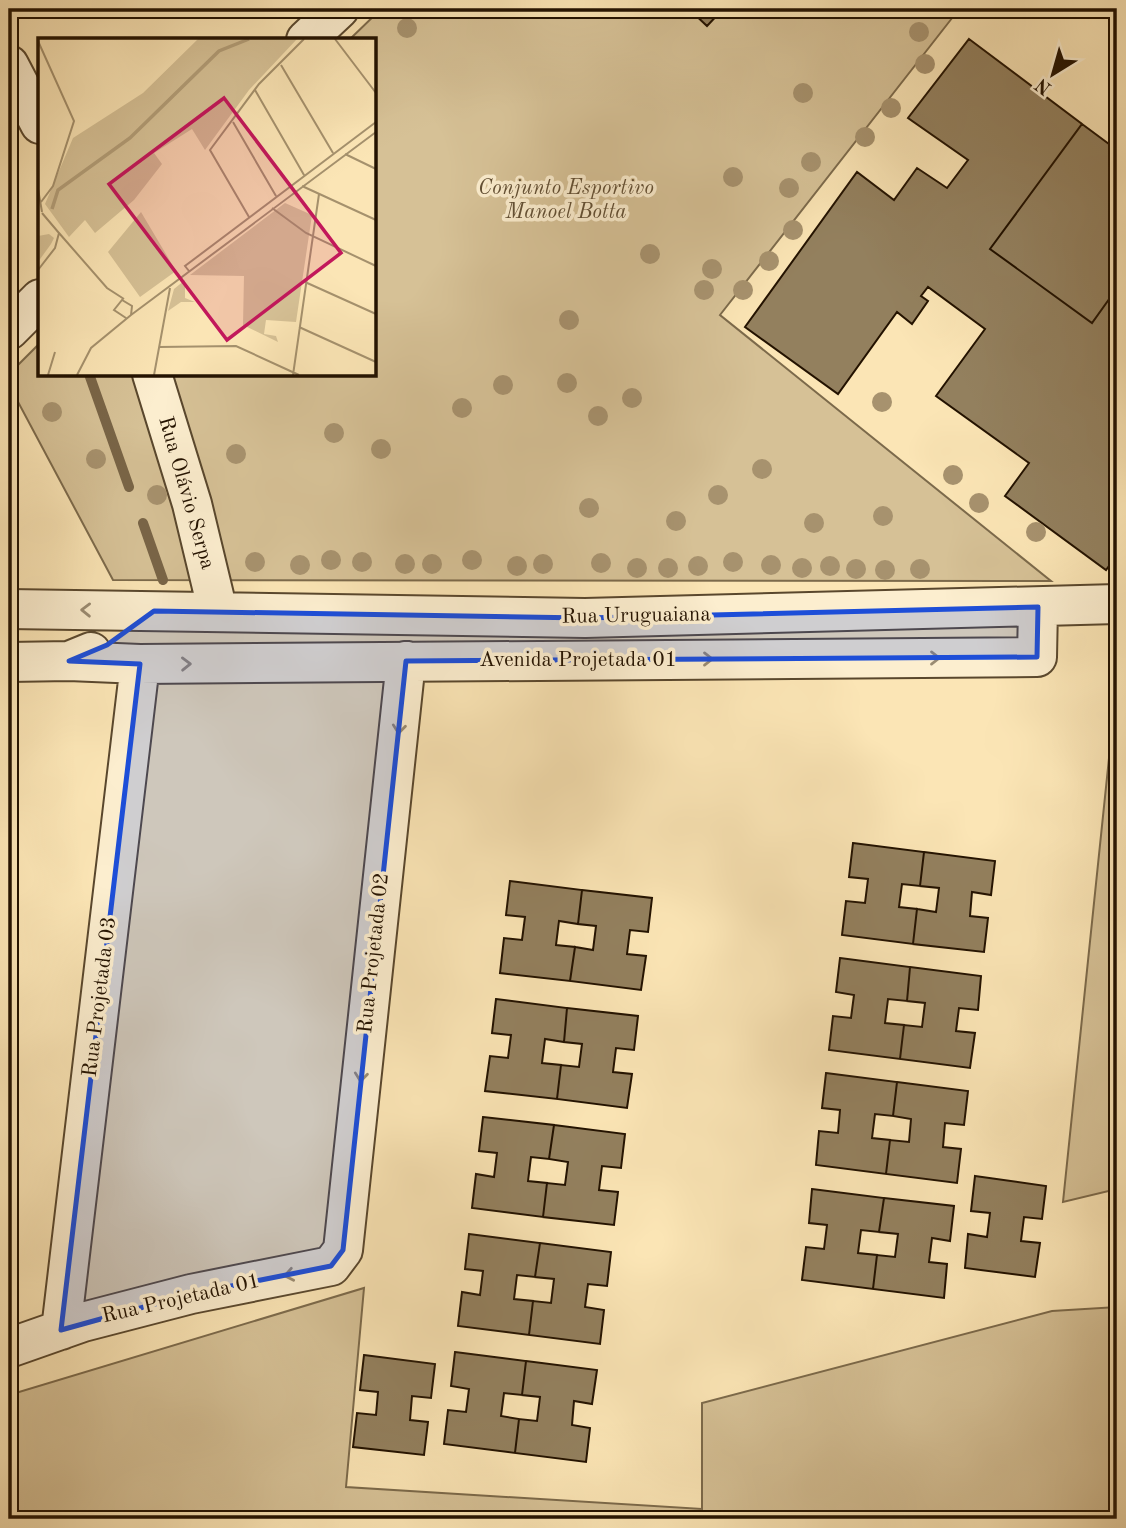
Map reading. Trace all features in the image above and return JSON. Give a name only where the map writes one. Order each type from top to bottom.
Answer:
[{"type":"street","points":[[308,38],[339,9]]},
{"type":"street","points":[[9,65],[38,120]]},
{"type":"street","points":[[9,330],[38,301]]},
{"type":"street","name":"Rua Olávio Serpa","points":[[153,376],[192,504],[218,612]]},
{"type":"street","name":"Rua Uruguaiana","points":[[9,609],[585,618],[1117,604]]},
{"type":"street","name":"Avenida Projetada 01","points":[[69,661],[140,664],[1037,657],[1038,607]]},
{"type":"street","points":[[9,662],[69,661],[107,645],[154,611]]},
{"type":"street","name":"Rua Projetada 02","points":[[343,1245],[406,661]]},
{"type":"street","name":"Rua Projetada 03","points":[[61,1330],[140,664]]},
{"type":"street","name":"Rua Projetada 01","points":[[9,1348],[61,1330],[191,1294],[331,1266],[340,1256],[343,1245]]},
{"type":"highlighted area","points":[[1038,607],[1037,657],[406,661],[343,1250],[331,1266],[191,1294],[61,1330],[140,664],[69,661],[107,645],[154,611],[585,618]]},
{"type":"green space","name":"Conjunto Esportivo Manoel Botta","points":[[381,9],[954,9],[956,13],[720,315],[1051,581],[113,580],[9,385],[9,374],[38,345],[38,376],[376,376],[376,38],[351,38]]},
{"type":"green space","points":[[1117,681],[1117,1189],[1063,1202]]},
{"type":"green space","points":[[364,1288],[346,1487],[702,1509],[702,1403],[1052,1311],[1117,1307],[1117,1519],[9,1519],[9,1395]]},
{"type":"building","points":[[689,9],[723,9],[707,26]]},
{"type":"building","points":[[969,39],[1082,124],[990,249],[1092,323],[1117,288],[1117,555],[1106,570],[1005,496],[1029,463],[936,396],[985,329],[928,287],[921,296],[928,301],[912,324],[897,312],[838,394],[745,327],[857,172],[894,200],[917,168],[947,188],[968,160],[908,118]]},
{"type":"building","points":[[1082,124],[1117,150],[1117,288],[1092,323],[990,249]]},
{"type":"building","points":[[853,843],[924,852],[920,886],[902,884],[899,907],[917,909],[913,944],[842,935],[846,901],[865,903],[868,879],[849,877]]},
{"type":"building","points":[[924,852],[995,861],[991,895],[972,892],[970,916],[988,918],[984,952],[913,944],[917,909],[936,912],[939,888],[920,886]]},
{"type":"building","points":[[510,881],[582,890],[578,924],[559,921],[556,945],[575,947],[570,981],[500,973],[504,938],[522,940],[525,917],[506,915]]},
{"type":"building","points":[[582,890],[652,898],[648,932],[630,930],[627,954],[646,956],[641,990],[570,981],[575,947],[593,950],[596,926],[578,924]]},
{"type":"building","points":[[840,958],[910,967],[907,1001],[888,999],[885,1023],[904,1025],[900,1059],[829,1050],[833,1016],[851,1018],[854,995],[836,992]]},
{"type":"building","points":[[910,967],[981,976],[978,1010],[959,1008],[956,1031],[975,1033],[970,1068],[900,1059],[904,1025],[922,1027],[925,1003],[907,1001]]},
{"type":"building","points":[[496,999],[567,1008],[564,1042],[545,1039],[542,1063],[561,1065],[557,1099],[485,1091],[490,1056],[508,1058],[511,1035],[492,1033]]},
{"type":"building","points":[[567,1008],[638,1016],[634,1050],[616,1048],[613,1072],[632,1074],[627,1108],[557,1099],[561,1065],[579,1067],[582,1044],[564,1042]]},
{"type":"building","points":[[826,1073],[897,1082],[893,1116],[875,1114],[872,1138],[890,1140],[886,1174],[816,1165],[819,1131],[838,1133],[840,1110],[822,1108]]},
{"type":"building","points":[[897,1082],[968,1091],[964,1125],[945,1123],[943,1147],[961,1149],[957,1183],[886,1174],[890,1140],[909,1142],[911,1119],[893,1116]]},
{"type":"building","points":[[483,1117],[554,1125],[549,1159],[531,1157],[528,1181],[547,1183],[543,1217],[472,1208],[476,1174],[494,1177],[497,1153],[479,1151]]},
{"type":"building","points":[[554,1125],[625,1134],[621,1168],[602,1166],[599,1190],[618,1192],[614,1225],[543,1217],[547,1183],[565,1185],[568,1162],[549,1159]]},
{"type":"building","points":[[975,1176],[1046,1186],[1042,1219],[1024,1217],[1021,1241],[1040,1243],[1035,1277],[965,1268],[968,1234],[987,1237],[990,1213],[971,1211]]},
{"type":"building","points":[[812,1189],[884,1198],[879,1232],[861,1230],[858,1253],[877,1255],[873,1289],[802,1280],[806,1247],[824,1249],[827,1225],[809,1223]]},
{"type":"building","points":[[884,1198],[954,1206],[950,1241],[932,1238],[929,1262],[947,1264],[944,1298],[873,1289],[877,1255],[895,1257],[898,1234],[879,1232]]},
{"type":"building","points":[[469,1234],[540,1243],[535,1277],[517,1275],[514,1299],[533,1301],[529,1335],[458,1326],[462,1292],[480,1295],[483,1271],[465,1269]]},
{"type":"building","points":[[540,1243],[611,1252],[607,1286],[588,1284],[585,1307],[604,1310],[600,1344],[529,1335],[533,1301],[551,1303],[554,1279],[535,1277]]},
{"type":"building","points":[[455,1352],[526,1361],[522,1395],[504,1393],[501,1416],[519,1419],[515,1453],[444,1444],[448,1410],[466,1412],[469,1389],[451,1386]]},
{"type":"building","points":[[364,1355],[435,1364],[431,1398],[412,1396],[410,1420],[428,1422],[424,1455],[353,1447],[357,1413],[376,1415],[378,1392],[360,1390]]},
{"type":"building","points":[[526,1361],[597,1370],[592,1404],[574,1401],[572,1425],[590,1428],[586,1462],[515,1453],[519,1419],[537,1421],[540,1397],[522,1395]]},
{"type":"waterway","points":[[90,376],[129,487]]},
{"type":"waterway","points":[[143,523],[163,580]]}]
